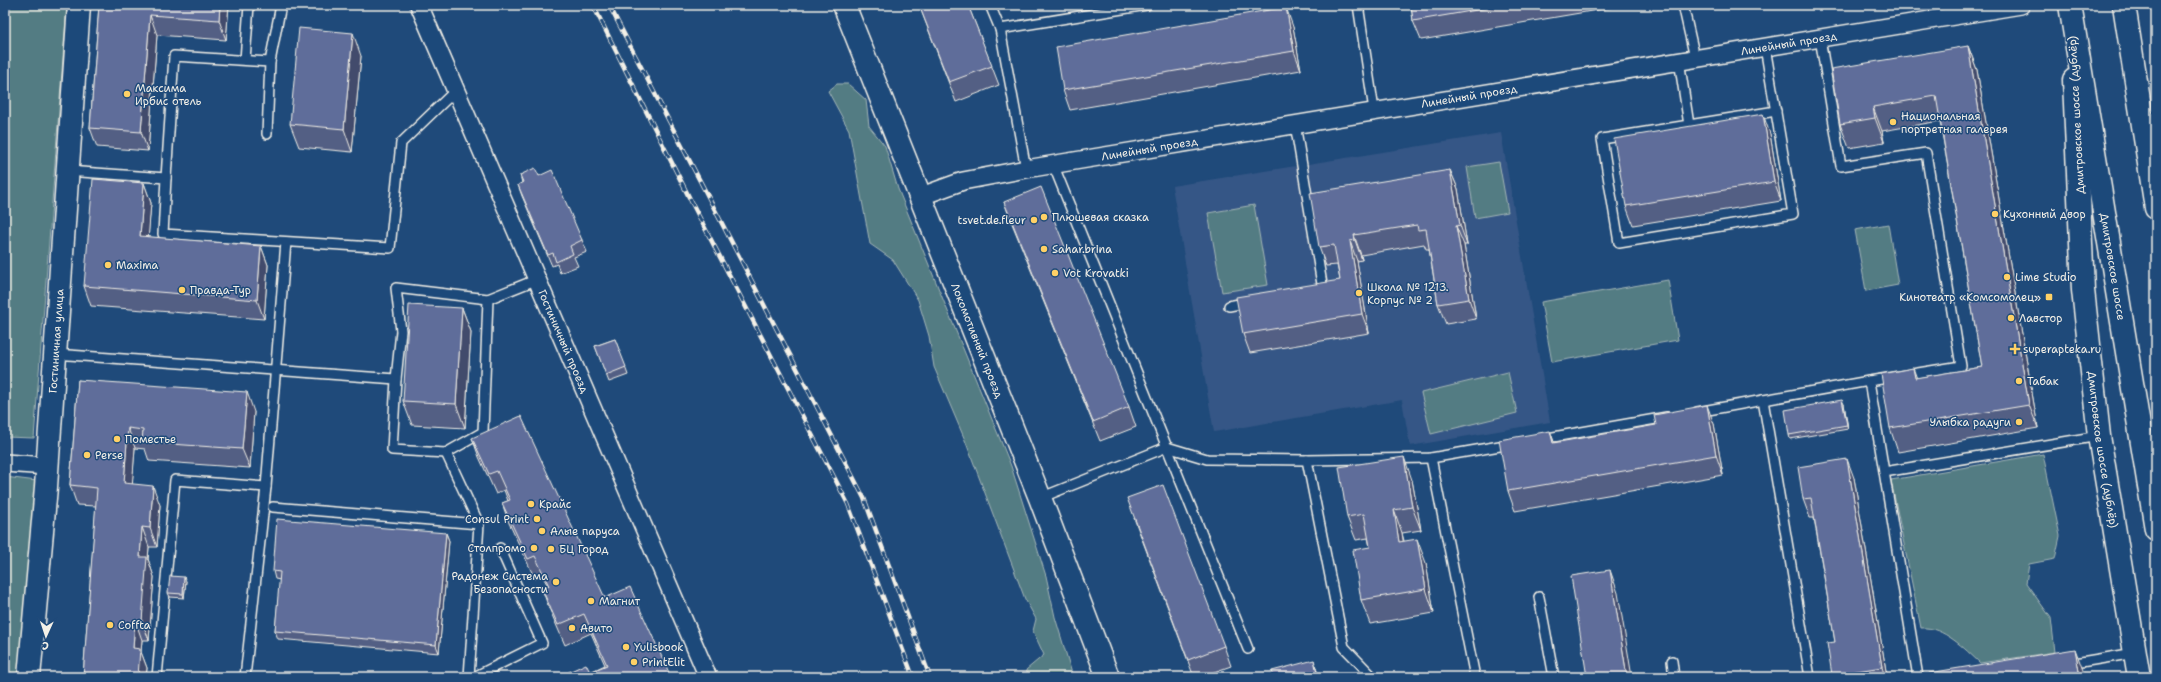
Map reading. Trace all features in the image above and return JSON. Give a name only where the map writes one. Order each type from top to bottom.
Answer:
[{"type":"main road","name":"Гостиничная улица","points":[[29,677],[47,466],[79,5]]},
{"type":"main road","name":"Локомотивный проезд","points":[[844,5],[919,197],[1040,498],[1108,677]]},
{"type":"main road","name":"Дмитровское шоссе (дублёр)","points":[[2070,5],[2077,122],[2083,290],[2099,436],[2139,677]]},
{"type":"main road","name":"Дмитровское шоссе","points":[[2070,5],[2156,529]]},
{"type":"main road","points":[[2124,5],[2156,208]]},
{"type":"main road","points":[[2138,88],[2156,146]]},
{"type":"street","name":"Гостиничный проезд","points":[[419,5],[708,677]]},
{"type":"street","name":"Линейный проезд","points":[[919,197],[963,181],[1053,164],[1374,110],[1820,38],[1990,8],[2021,5]]},
{"type":"street","points":[[5,463],[47,466]]},
{"type":"lane","points":[[244,60],[249,5]]},
{"type":"lane","points":[[267,134],[270,62],[281,5]]},
{"type":"lane","points":[[990,5],[1000,29],[1026,169]]},
{"type":"lane","points":[[1000,29],[1147,5]]},
{"type":"lane","points":[[1358,5],[1374,110]]},
{"type":"lane","points":[[1683,5],[1687,59],[1689,125]]},
{"type":"lane","points":[[1040,498],[1167,447],[1207,459],[1307,460],[1431,458],[1961,366],[1926,153],[1841,166],[1820,38]]},
{"type":"lane","points":[[1765,47],[1776,110],[1793,214],[1619,243],[1602,139],[1776,110]]},
{"type":"lane","points":[[270,62],[174,56],[163,234],[390,248],[401,143],[455,91]]},
{"type":"lane","points":[[1295,124],[1323,290],[1307,293]]},
{"type":"lane","points":[[1053,164],[1248,650]]},
{"type":"lane","points":[[67,171],[166,178]]},
{"type":"lane","points":[[245,677],[266,488],[286,242]]},
{"type":"lane","points":[[488,299],[483,432],[446,453],[392,450],[396,379],[401,331],[396,288],[488,299],[538,279]]},
{"type":"lane","points":[[1229,306],[1260,301]]},
{"type":"lane","points":[[55,354],[396,379]]},
{"type":"lane","points":[[1869,381],[1918,677]]},
{"type":"lane","points":[[1763,400],[1810,677]]},
{"type":"lane","points":[[1884,472],[2099,436]]},
{"type":"lane","points":[[446,453],[479,524],[469,677]]},
{"type":"lane","points":[[1431,458],[1475,677]]},
{"type":"lane","points":[[1307,460],[1344,647],[1373,677]]},
{"type":"lane","points":[[157,677],[175,480],[266,488]]},
{"type":"lane","points":[[274,508],[479,524]]},
{"type":"lane","points":[[474,677],[542,643],[500,548]]},
{"type":"lane","points":[[1539,597],[1554,677]]},
{"type":"lane","points":[[2057,666],[2135,653]]},
{"type":"lane","points":[[1672,662],[1674,677]]},
{"type":"shaded area","name":"Школа № 1213. Корпус № 2","points":[[1501,133],[1550,422],[1410,446],[1402,400],[1214,432],[1172,186]]},
{"type":"green space","points":[[5,5],[67,5],[34,438],[5,437]]},
{"type":"green space","points":[[837,84],[848,84],[866,100],[869,126],[885,146],[898,189],[1011,466],[1046,576],[1055,617],[1073,677],[1029,677],[1026,670],[1044,655],[1033,631],[1036,619],[1025,599],[965,440],[934,367],[929,336],[918,300],[893,260],[870,244],[849,130],[828,91]]},
{"type":"green space","points":[[1499,162],[1508,212],[1475,218],[1467,167]]},
{"type":"green space","points":[[1254,205],[1268,285],[1222,292],[1208,213]]},
{"type":"green space","points":[[1888,224],[1898,285],[1866,291],[1855,230]]},
{"type":"green space","points":[[1668,280],[1678,340],[1552,362],[1541,302]]},
{"type":"green space","points":[[1508,372],[1517,413],[1431,434],[1421,393]]},
{"type":"green space","points":[[2043,454],[2060,536],[2055,559],[2029,564],[2026,583],[2051,618],[2055,652],[1980,663],[1961,645],[1945,635],[1929,628],[1921,628],[1891,480]]},
{"type":"green space","points":[[5,477],[37,481],[19,677],[5,677]]},
{"type":"building","name":"Максима Ирбис отель","points":[[99,5],[220,5],[219,20],[150,15],[141,132],[90,128]]},
{"type":"building","points":[[919,5],[968,5],[992,66],[949,82]]},
{"type":"building","points":[[1411,5],[1506,5],[1413,21]]},
{"type":"building","points":[[1286,7],[1294,51],[1063,90],[1056,47]]},
{"type":"building","points":[[299,28],[353,33],[344,129],[290,124]]},
{"type":"building","points":[[1968,46],[2029,405],[1890,428],[1881,374],[1913,368],[1915,378],[1982,367],[1936,96],[1873,107],[1875,118],[1840,124],[1831,69]]},
{"type":"building","points":[[1763,114],[1774,182],[1626,206],[1614,139]]},
{"type":"building","points":[[535,168],[539,176],[552,170],[582,240],[570,246],[573,254],[556,262],[553,253],[548,255],[518,185],[523,182],[520,175]]},
{"type":"building","points":[[1450,170],[1460,225],[1456,226],[1469,299],[1438,304],[1426,229],[1418,230],[1417,225],[1354,235],[1355,240],[1350,241],[1362,314],[1243,334],[1236,297],[1340,280],[1334,245],[1319,247],[1310,193]]},
{"type":"building","points":[[93,179],[144,183],[140,236],[261,246],[257,300],[84,286]]},
{"type":"building","points":[[1041,187],[1129,407],[1093,422],[1004,202]]},
{"type":"building","points":[[409,305],[462,308],[456,404],[403,401]]},
{"type":"building","points":[[615,339],[626,367],[606,375],[595,346]]},
{"type":"building","points":[[78,380],[247,392],[242,449],[142,442],[143,430],[128,428],[124,483],[153,486],[150,528],[142,527],[140,557],[147,557],[142,621],[135,620],[133,648],[140,649],[138,677],[83,677],[97,488],[70,485]]},
{"type":"building","points":[[1842,400],[1847,425],[1789,435],[1785,410]]},
{"type":"building","points":[[1707,405],[1716,455],[1508,491],[1499,440],[1550,431],[1553,443],[1656,425],[1654,415]]},
{"type":"building","name":"БЦ Город","points":[[521,416],[605,598],[630,587],[671,677],[558,677],[586,664],[590,672],[607,665],[584,614],[558,625],[542,589],[549,586],[535,556],[528,559],[502,503],[510,500],[497,471],[489,474],[472,438]]},
{"type":"building","points":[[1404,457],[1412,507],[1394,510],[1399,542],[1417,539],[1426,589],[1361,600],[1353,550],[1370,547],[1364,514],[1347,517],[1339,467]]},
{"type":"building","points":[[1847,459],[1882,667],[1832,675],[1827,643],[1835,642],[1811,498],[1803,499],[1798,467]]},
{"type":"building","points":[[1163,485],[1224,646],[1188,660],[1127,498]]},
{"type":"building","points":[[277,519],[446,533],[436,645],[275,631],[280,572],[273,571]]},
{"type":"building","points":[[1610,570],[1627,677],[1587,677],[1571,576]]},
{"type":"building","points":[[170,576],[184,577],[183,594],[168,593]]},
{"type":"building","points":[[2075,649],[2080,677],[1930,677],[1929,673]]},
{"type":"building","points":[[1314,660],[1318,677],[1274,677],[1272,671]]},
{"type":"railway","points":[[593,5],[692,203],[848,504],[913,677]]},
{"type":"railway","points":[[609,5],[864,498],[930,677]]},
{"type":"place","name":"Максима Ирбис отель","points":[[127,94]]},
{"type":"place","name":"Национальная портретная галерея","points":[[1893,122]]},
{"type":"place","name":"Кухонный двор","points":[[1995,214]]},
{"type":"place","name":"Плюшевая сказка","points":[[1044,217]]},
{"type":"place","name":"tsvet.de.fleur","points":[[1034,220]]},
{"type":"place","name":"Sahar.brina","points":[[1044,249]]},
{"type":"place","name":"Maxima","points":[[108,265]]},
{"type":"place","name":"Vot Krovatki","points":[[1055,273]]},
{"type":"place","name":"Lime Studio","points":[[2007,277]]},
{"type":"place","name":"Правда-Тур","points":[[182,290]]},
{"type":"place","name":"Школа № 1213. Корпус № 2","points":[[1359,293]]},
{"type":"place","name":"Кинотеатр «Комсомолец»","points":[[2049,297]]},
{"type":"place","name":"Лавстор","points":[[2011,318]]},
{"type":"place","name":"superapteka.ru","points":[[2015,349]]},
{"type":"place","name":"Табак","points":[[2019,381]]},
{"type":"place","name":"Улыбка радуги","points":[[2019,422]]},
{"type":"place","name":"Поместье","points":[[117,439]]},
{"type":"place","name":"Perse","points":[[87,455]]},
{"type":"place","name":"Крайс","points":[[531,504]]},
{"type":"place","name":"Consul Print","points":[[537,519]]},
{"type":"place","name":"Алые паруса","points":[[542,531]]},
{"type":"place","name":"Столпромо","points":[[534,548]]},
{"type":"place","name":"БЦ Город","points":[[551,549]]},
{"type":"place","name":"Радонеж Система Безопасности","points":[[556,582]]},
{"type":"place","name":"Магнит","points":[[591,601]]},
{"type":"place","name":"Coffta","points":[[110,625]]},
{"type":"place","name":"Авито","points":[[572,628]]},
{"type":"place","name":"Yulisbook","points":[[626,647]]},
{"type":"place","name":"PrintElit","points":[[634,662]]}]
